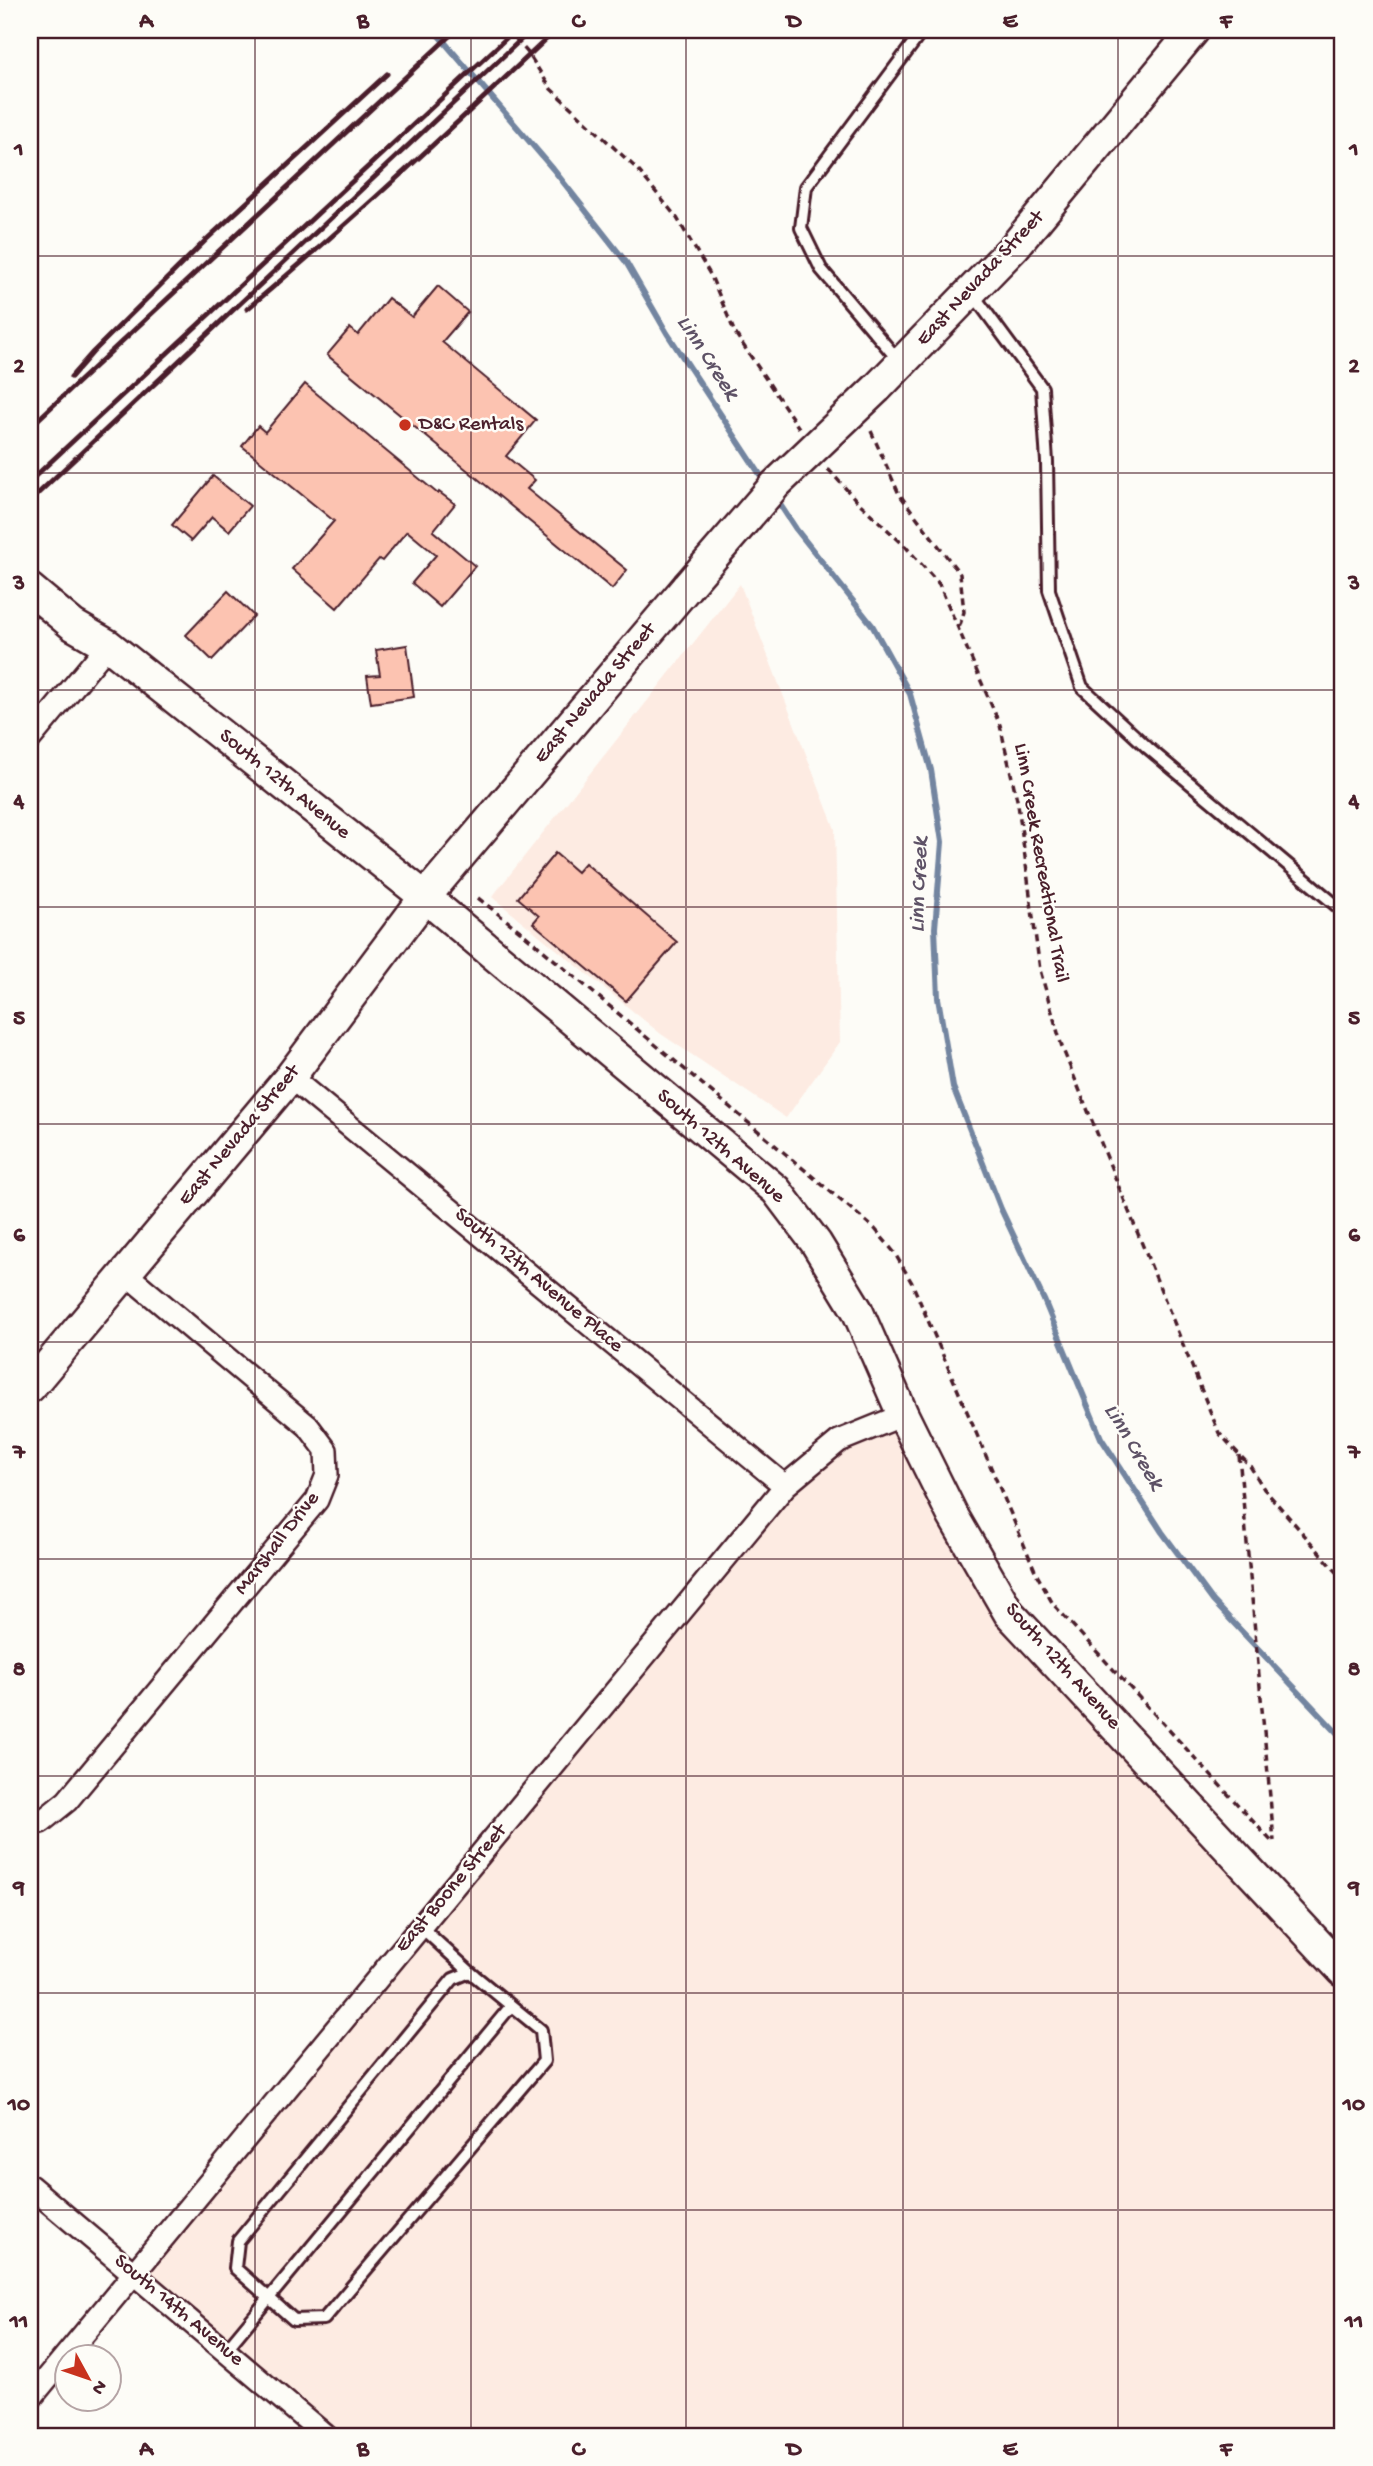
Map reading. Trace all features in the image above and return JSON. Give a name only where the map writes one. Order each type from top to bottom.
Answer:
[{"type":"main road","name":"East Nevada Street","points":[[30,1387],[290,1077],[425,897],[687,587],[776,484],[877,388],[1015,246],[1194,30]]},
{"type":"main road","name":"South 12th Avenue","points":[[30,568],[77,610],[108,645]]},
{"type":"main road","name":"South 12th Avenue","points":[[30,589],[73,625],[108,645],[425,897],[776,1190],[816,1243],[857,1310],[903,1415],[953,1516],[1009,1613],[1343,1971]]},
{"type":"street","points":[[30,739],[108,645]]},
{"type":"street","name":"South 12th Avenue Place","points":[[290,1077],[785,1486]]},
{"type":"street","name":"Marshall Drive","points":[[30,1824],[41,1822],[67,1801],[317,1500],[327,1475],[326,1450],[308,1426],[125,1273]]},
{"type":"street","name":"East Boone Street","points":[[30,2399],[785,1486],[839,1441],[903,1415]]},
{"type":"street","name":"South 14th Avenue","points":[[30,2186],[326,2436]]},
{"type":"lane","points":[[901,363],[821,269],[801,228],[806,187],[923,30]]},
{"type":"lane","points":[[971,292],[1042,388],[1047,462],[1049,590],[1082,687],[1148,748],[1343,911]]},
{"type":"lane","points":[[421,1927],[541,2031],[544,2061],[324,2319],[294,2320],[234,2268],[238,2241],[453,1979],[470,1972]]},
{"type":"lane","points":[[225,2351],[511,2006]]},
{"type":"path","points":[[508,30],[528,52],[551,89],[637,169],[677,218],[711,276],[735,333],[804,436]]},
{"type":"path","points":[[872,431],[898,494],[960,574],[964,612],[959,628]]},
{"type":"path","name":"Linn Creek Recreational Trail","points":[[827,467],[939,584],[1000,725],[1018,804],[1040,970],[1062,1047],[1219,1433],[1250,1466],[1264,1489],[1343,1579]]},
{"type":"path","points":[[1239,1454],[1274,1844]]},
{"type":"shaded area","points":[[740,584],[835,829],[840,1042],[786,1118],[661,1034],[492,897]]},
{"type":"shaded area","points":[[903,1415],[1009,1613],[1343,1971],[1343,2436],[326,2436],[134,2274],[785,1486],[839,1441]]},
{"type":"building","points":[[438,286],[468,312],[442,342],[536,420],[506,456],[535,480],[527,489],[627,570],[612,589],[327,355],[350,328],[358,335],[388,298],[412,317]]},
{"type":"building","points":[[305,384],[438,494],[439,492],[455,504],[433,531],[475,566],[440,607],[412,583],[436,555],[407,531],[337,608],[292,569],[334,521],[242,446],[258,426],[265,432]]},
{"type":"building","points":[[213,476],[250,506],[229,531],[212,517],[191,541],[172,525]]},
{"type":"building","points":[[228,591],[254,616],[212,660],[186,635]]},
{"type":"building","points":[[407,645],[414,697],[371,703],[367,676],[380,675],[376,650]]},
{"type":"building","points":[[555,853],[577,872],[585,863],[677,942],[626,1001],[533,923],[539,916],[518,898]]},
{"type":"waterway","name":"Linn Creek","points":[[434,30],[553,169],[626,262],[667,333],[765,482]]},
{"type":"waterway","name":"Linn Creek","points":[[775,497],[796,529],[872,625],[910,694],[931,770],[942,842],[935,928],[938,998],[953,1087],[1001,1209],[1044,1300],[1101,1438],[1162,1532],[1213,1601],[1343,1739]]},
{"type":"railway","points":[[30,427],[456,30]]},
{"type":"railway","points":[[30,481],[515,30]]},
{"type":"railway","points":[[30,501],[531,30]]},
{"type":"railway","points":[[247,309],[365,207],[556,30]]},
{"type":"railway","points":[[1340,30],[1343,33]]},
{"type":"railway","points":[[71,377],[207,239],[387,74]]},
{"type":"place","name":"D&C Rentals","points":[[405,425]]}]
